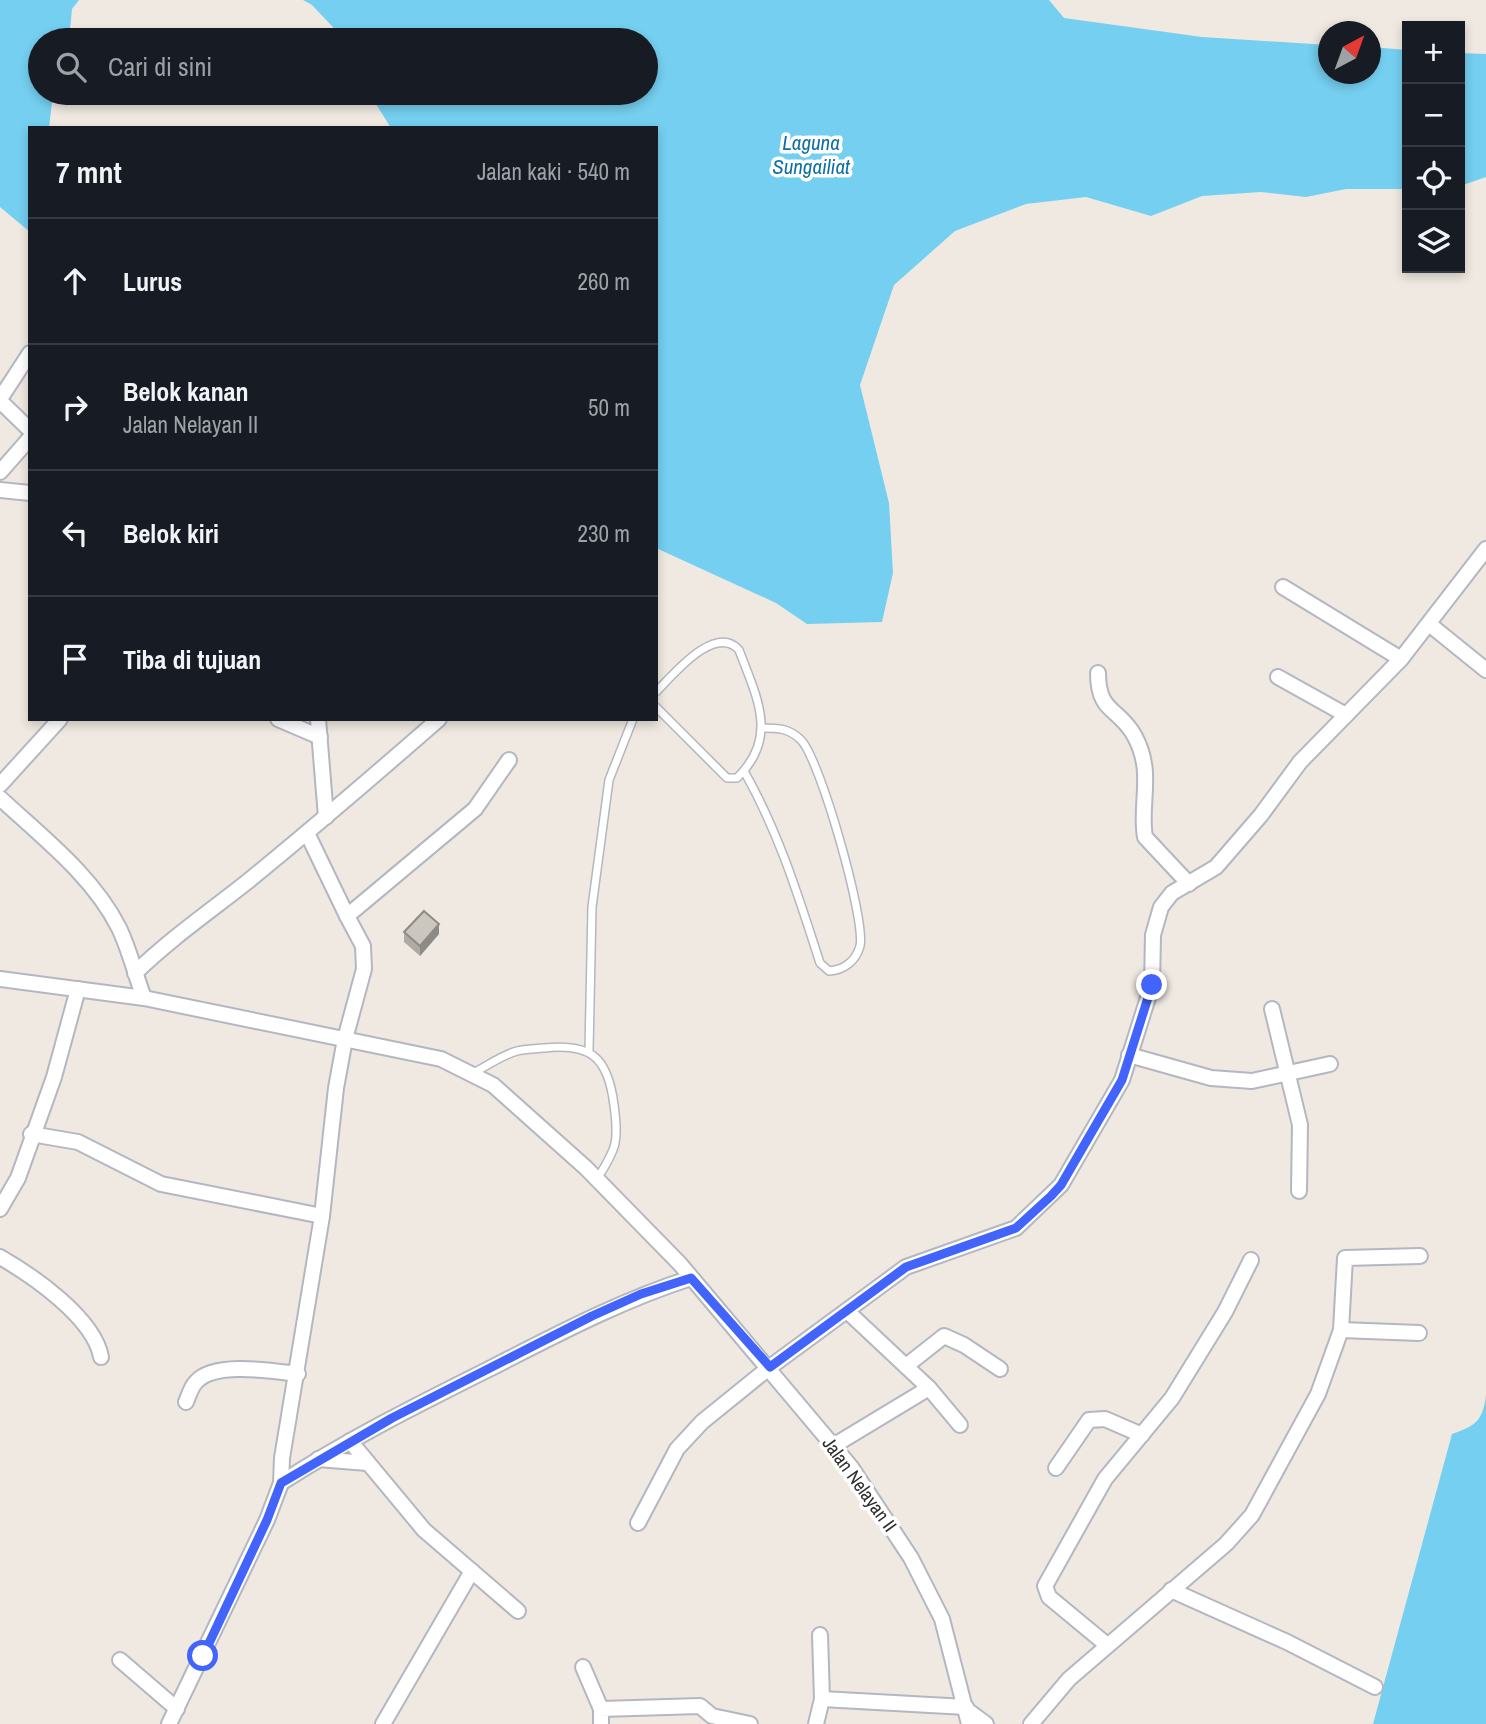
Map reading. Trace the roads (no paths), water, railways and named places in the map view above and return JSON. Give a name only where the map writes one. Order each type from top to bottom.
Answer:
[{"type":"street","points":[[28,356],[0,400],[28,428]]},
{"type":"street","points":[[0,472],[28,440]]},
{"type":"street","points":[[0,490],[28,494]]},
{"type":"street","points":[[638,1522],[677,1449],[702,1422],[770,1367],[914,1262],[1005,1232],[1029,1218],[1061,1185],[1122,1080],[1152,985],[1155,921],[1172,893],[1216,867],[1261,815],[1300,762],[1401,659],[1486,549]]},
{"type":"street","points":[[1283,587],[1401,659]]},
{"type":"street","points":[[1429,624],[1485,669]]},
{"type":"street","points":[[1098,673],[1098,694],[1136,741],[1147,780],[1145,837],[1189,884]]},
{"type":"street","points":[[1278,677],[1346,715]]},
{"type":"street","points":[[0,785],[58,721]]},
{"type":"street","points":[[283,721],[320,737]]},
{"type":"street","points":[[318,721],[326,817]]},
{"type":"street","points":[[135,973],[169,940],[209,912],[307,833],[437,721]]},
{"type":"street","points":[[347,916],[475,809],[509,760]]},
{"type":"street","points":[[0,798],[78,870],[90,885],[118,925],[133,960],[144,999]]},
{"type":"street","points":[[169,1724],[237,1587],[281,1471],[322,1216],[345,1039],[364,969],[363,946],[307,833]]},
{"type":"street","name":"Jalan Nelayan II","points":[[0,979],[144,999],[441,1059],[493,1085],[597,1179],[686,1272],[770,1367],[871,1495],[911,1558],[942,1619],[967,1713]]},
{"type":"street","points":[[0,1209],[18,1178],[31,1135],[54,1077],[78,989]]},
{"type":"street","points":[[1272,1009],[1300,1125],[1299,1191]]},
{"type":"street","points":[[1129,1055],[1211,1078],[1252,1081],[1330,1064]]},
{"type":"street","points":[[31,1135],[78,1142],[161,1184],[322,1216]]},
{"type":"street","points":[[1031,1724],[1069,1679],[1226,1544],[1252,1515],[1318,1394],[1340,1330],[1345,1258],[1420,1256]]},
{"type":"street","points":[[0,1257],[38,1280],[90,1332],[99,1345],[101,1357]]},
{"type":"street","points":[[1107,1645],[1049,1597],[1045,1586],[1105,1479],[1172,1398],[1225,1312],[1251,1260]]},
{"type":"street","points":[[281,1471],[318,1458],[592,1316],[686,1272]]},
{"type":"street","points":[[847,1311],[929,1388],[960,1425]]},
{"type":"street","points":[[1340,1330],[1419,1333]]},
{"type":"street","points":[[906,1366],[944,1336],[964,1345],[1000,1369]]},
{"type":"street","points":[[186,1402],[194,1384],[215,1373],[251,1369],[298,1374]]},
{"type":"street","points":[[833,1446],[929,1388]]},
{"type":"street","points":[[1056,1468],[1089,1420],[1105,1419],[1142,1435]]},
{"type":"street","points":[[350,1441],[424,1530],[518,1611]]},
{"type":"street","points":[[318,1458],[367,1463]]},
{"type":"street","points":[[383,1724],[472,1571]]},
{"type":"street","points":[[1171,1590],[1287,1642],[1374,1687]]},
{"type":"street","points":[[817,1724],[822,1699],[820,1635]]},
{"type":"street","points":[[120,1660],[177,1709]]},
{"type":"street","points":[[583,1667],[601,1709],[601,1724]]},
{"type":"street","points":[[822,1699],[967,1713],[986,1724]]},
{"type":"street","points":[[601,1709],[700,1706],[712,1716],[750,1724]]},
{"type":"lane","points":[[658,690],[701,649],[719,642],[731,643],[741,656],[762,728],[756,756],[744,771],[732,779],[722,776],[658,709]]},
{"type":"lane","points":[[589,1050],[592,907],[607,792],[616,757],[632,721]]},
{"type":"lane","points":[[744,771],[770,817],[787,859],[820,963],[829,971],[841,970],[855,956],[860,944],[858,915],[811,751],[786,729],[762,728]]},
{"type":"lane","points":[[473,1073],[516,1051],[565,1046],[589,1050],[605,1068],[619,1136],[615,1152],[597,1179]]},
{"type":"water","points":[[0,0],[79,0],[72,9],[70,28],[28,28],[28,105],[52,105],[49,126],[28,126],[28,230],[0,207]]},
{"type":"water","name":"Laguna Sungailiat","points":[[303,0],[1049,0],[1064,18],[1202,37],[1318,44],[1318,84],[1381,84],[1381,48],[1402,50],[1402,189],[1346,189],[1306,197],[1261,192],[1202,196],[1151,216],[1086,197],[1026,204],[955,231],[894,285],[860,385],[889,503],[893,573],[882,622],[807,624],[776,603],[658,549],[658,126],[390,126],[377,105],[658,105],[658,28],[334,28],[312,5]]},
{"type":"water","points":[[1465,53],[1486,54],[1486,177],[1465,184]]},
{"type":"water","points":[[1486,1395],[1486,1724],[1373,1724],[1452,1434],[1477,1421],[1483,1411]]}]
